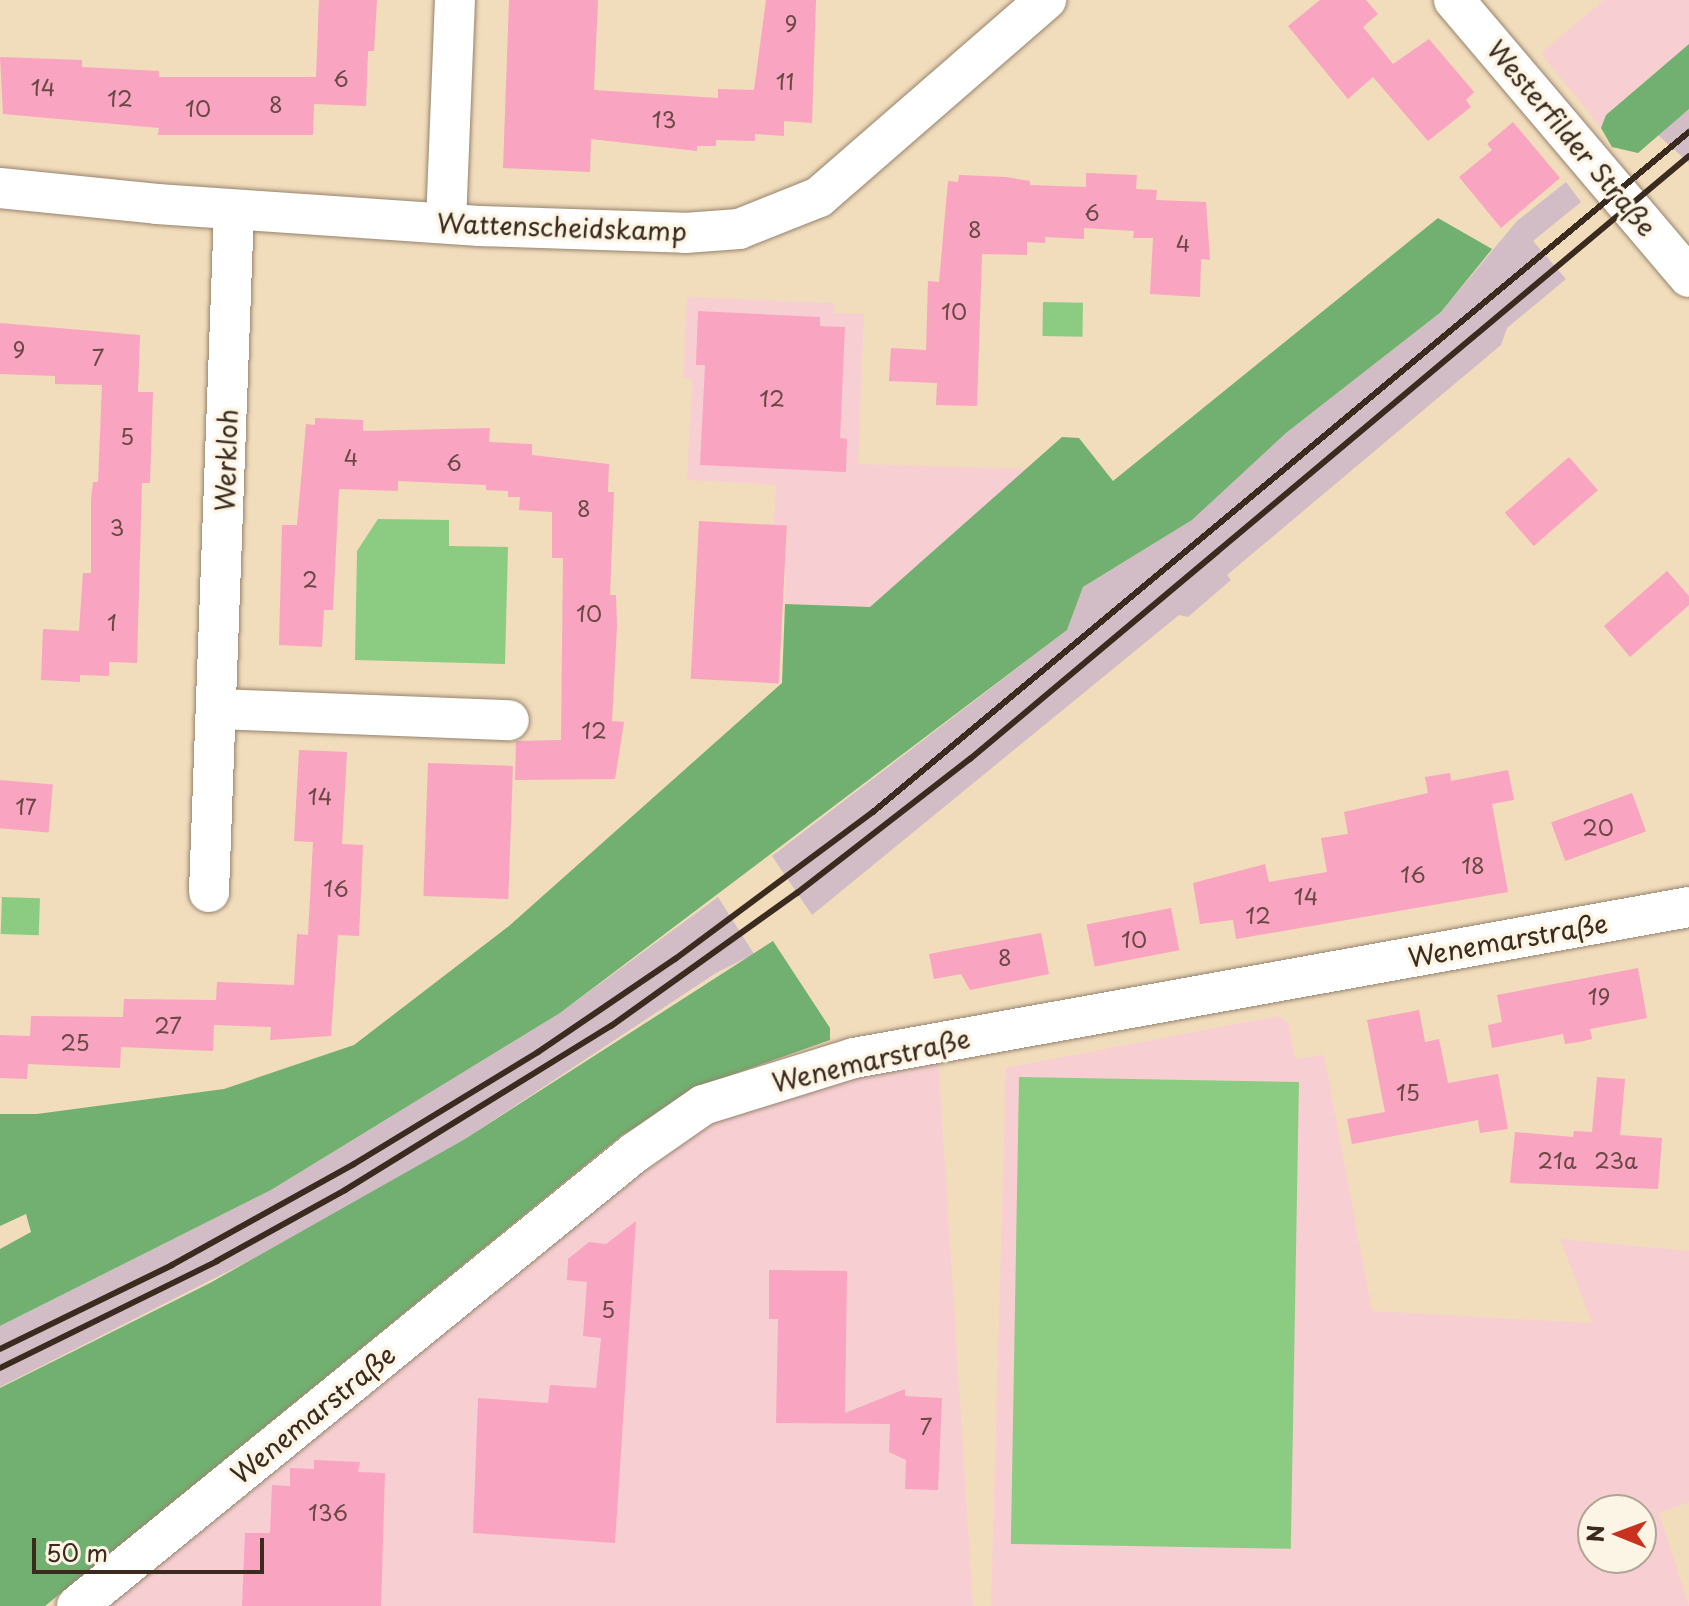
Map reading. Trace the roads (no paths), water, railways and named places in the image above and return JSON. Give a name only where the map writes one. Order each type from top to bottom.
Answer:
[{"type":"street","points":[[446,223],[455,0]]},
{"type":"street","name":"Wattenscheidskamp","points":[[0,188],[234,210],[446,223],[685,233],[739,229],[782,216],[819,197],[1046,0]]},
{"type":"street","name":"Westerfilder Straße","points":[[1454,0],[1689,277]]},
{"type":"street","name":"Werkloh","points":[[209,892],[234,210]]},
{"type":"street","points":[[218,709],[509,720]]},
{"type":"street","name":"Wenemarstraße","points":[[77,1606],[634,1153],[703,1105],[854,1058],[1689,907]]},
{"type":"railway","points":[[0,1349],[172,1265],[354,1164],[538,1052],[675,959],[873,812],[1689,132]]},
{"type":"railway","points":[[0,1368],[217,1261],[345,1190],[611,1026],[797,893],[970,759],[1689,156]]}]
